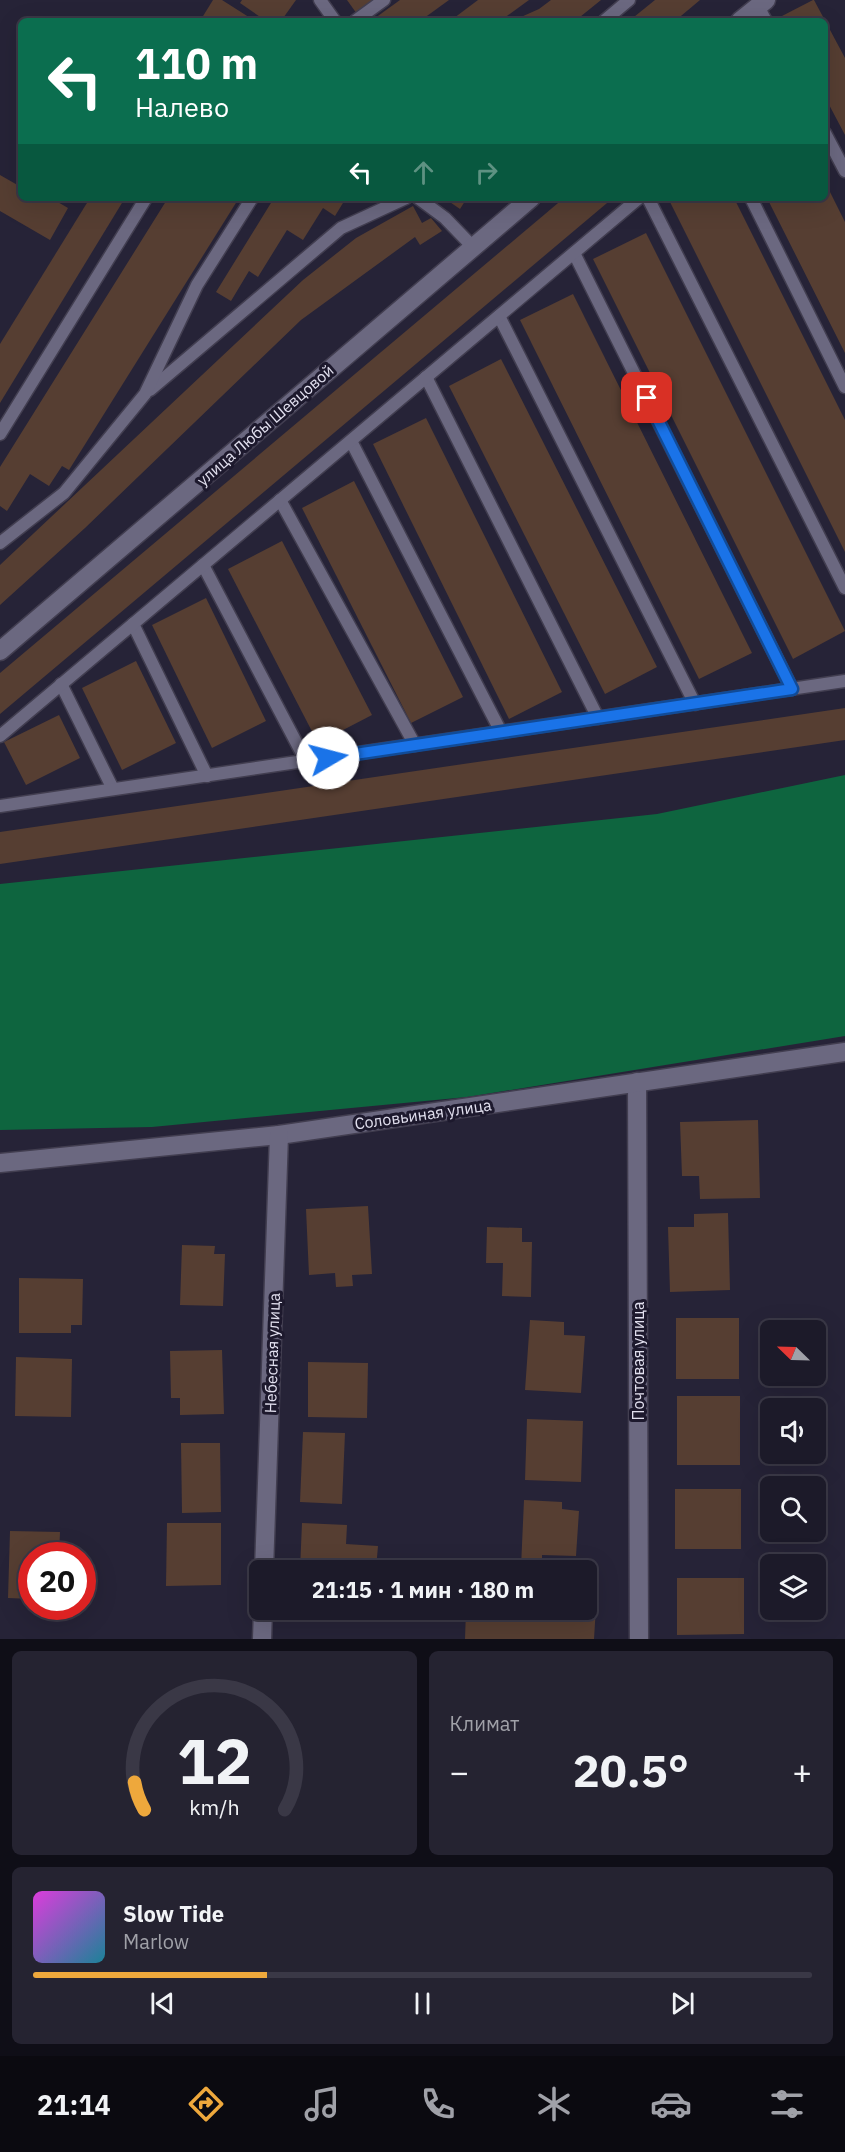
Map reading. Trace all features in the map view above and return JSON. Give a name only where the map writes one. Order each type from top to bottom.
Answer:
[{"type":"street","points":[[746,18],[764,9]]},
{"type":"street","name":"улица Любы Шевцовой","points":[[0,651],[527,201]]},
{"type":"street","name":"Соловьиная улица","points":[[0,1163],[279,1135],[845,1052]]},
{"type":"street","name":"Почтовая улица","points":[[637,1082],[639,1639]]},
{"type":"street","name":"Небесная улица","points":[[264,1560],[279,1135]]},
{"type":"street","points":[[262,1639],[263,1620]]},
{"type":"lane","points":[[320,0],[333,18]]},
{"type":"lane","points":[[359,18],[384,0]]},
{"type":"lane","points":[[608,18],[629,0]]},
{"type":"lane","points":[[828,139],[845,171]]},
{"type":"lane","points":[[0,434],[144,201]]},
{"type":"lane","points":[[145,394],[197,285],[250,201]]},
{"type":"lane","points":[[0,543],[64,493],[145,394],[341,228],[400,201]]},
{"type":"lane","points":[[422,201],[445,218],[473,247]]},
{"type":"lane","points":[[0,736],[635,201]]},
{"type":"lane","points":[[650,201],[845,588]]},
{"type":"lane","points":[[752,201],[845,387]]},
{"type":"lane","points":[[574,253],[792,689]]},
{"type":"lane","points":[[499,316],[695,704]]},
{"type":"lane","points":[[426,377],[598,718]]},
{"type":"lane","points":[[351,441],[501,732]]},
{"type":"lane","points":[[280,500],[415,745]]},
{"type":"lane","points":[[203,565],[306,761]]},
{"type":"lane","points":[[132,624],[207,776]]},
{"type":"lane","points":[[0,806],[845,681]]},
{"type":"lane","points":[[61,684],[113,789]]},
{"type":"green space","points":[[845,775],[845,1036],[467,1097],[152,1127],[0,1130],[0,884],[657,814]]},
{"type":"building","points":[[213,0],[222,0],[250,18],[202,18]]},
{"type":"building","points":[[242,0],[296,0],[283,18],[262,18],[240,3]]},
{"type":"building","points":[[347,0],[376,0],[357,14]]},
{"type":"building","points":[[400,0],[449,0],[424,18],[375,18]]},
{"type":"building","points":[[478,0],[529,0],[504,18],[454,18]]},
{"type":"building","points":[[551,0],[601,0],[579,18],[519,18],[539,9]]},
{"type":"building","points":[[655,0],[700,0],[679,18],[633,18]]},
{"type":"building","points":[[814,0],[824,18],[783,18],[782,16]]},
{"type":"building","points":[[828,26],[845,58],[845,135],[828,103]]},
{"type":"building","points":[[0,175],[18,185],[18,201],[56,201],[68,208],[50,240],[0,211]]},
{"type":"building","points":[[828,188],[845,222],[845,353],[769,201],[828,201]]},
{"type":"building","points":[[88,201],[123,201],[0,403],[0,344]]},
{"type":"building","points":[[166,201],[237,201],[69,470],[62,466],[49,486],[30,474],[7,511],[0,506],[0,467]]},
{"type":"building","points":[[272,201],[344,201],[335,216],[323,208],[303,240],[287,230],[258,277],[249,271],[231,301],[216,292]]},
{"type":"building","points":[[448,201],[465,201],[460,209]]},
{"type":"building","points":[[560,201],[609,201],[0,714],[0,673]]},
{"type":"building","points":[[670,201],[736,201],[845,420],[845,552]]},
{"type":"building","points":[[413,206],[422,223],[431,218],[442,231],[420,245],[415,237],[301,320],[85,528],[0,605],[0,565],[303,280],[356,238]]},
{"type":"building","points":[[646,233],[845,631],[793,659],[593,259]]},
{"type":"building","points":[[573,294],[752,653],[699,679],[520,320]]},
{"type":"building","points":[[501,359],[657,667],[605,694],[449,386]]},
{"type":"building","points":[[426,418],[562,692],[509,719],[373,444]]},
{"type":"building","points":[[354,481],[463,697],[411,723],[302,508]]},
{"type":"building","points":[[282,541],[372,715],[318,743],[228,569]]},
{"type":"building","points":[[206,598],[266,721],[212,748],[152,625]]},
{"type":"building","points":[[136,661],[176,743],[122,770],[82,688]]},
{"type":"building","points":[[845,708],[845,740],[0,864],[0,832]]},
{"type":"building","points":[[59,715],[80,758],[26,785],[4,742]]},
{"type":"building","points":[[758,1120],[760,1198],[700,1199],[699,1176],[682,1176],[680,1122]]},
{"type":"building","points":[[368,1206],[372,1274],[352,1275],[353,1286],[336,1287],[335,1273],[309,1275],[306,1209]]},
{"type":"building","points":[[728,1213],[730,1290],[670,1292],[668,1227],[694,1227],[694,1214]]},
{"type":"building","points":[[487,1227],[522,1228],[522,1242],[532,1242],[531,1297],[502,1296],[503,1263],[486,1263]]},
{"type":"building","points":[[182,1245],[215,1246],[214,1254],[225,1254],[223,1306],[180,1305]]},
{"type":"building","points":[[19,1278],[83,1279],[82,1325],[71,1325],[71,1333],[19,1333]]},
{"type":"building","points":[[676,1318],[739,1318],[739,1379],[676,1379]]},
{"type":"building","points":[[530,1320],[564,1322],[564,1335],[585,1336],[581,1393],[525,1390]]},
{"type":"building","points":[[222,1350],[224,1414],[180,1415],[180,1398],[171,1398],[170,1351]]},
{"type":"building","points":[[16,1357],[72,1359],[71,1417],[15,1416]]},
{"type":"building","points":[[308,1362],[368,1363],[367,1418],[308,1417]]},
{"type":"building","points":[[677,1396],[740,1396],[740,1465],[677,1465]]},
{"type":"building","points":[[527,1419],[583,1421],[581,1482],[525,1480]]},
{"type":"building","points":[[303,1432],[345,1433],[342,1504],[300,1502]]},
{"type":"building","points":[[181,1443],[220,1443],[221,1512],[182,1513]]},
{"type":"building","points":[[675,1489],[741,1489],[741,1549],[675,1549]]},
{"type":"building","points":[[524,1500],[562,1502],[562,1509],[579,1511],[576,1556],[542,1555],[542,1560],[521,1560]]},
{"type":"building","points":[[167,1523],[221,1523],[221,1585],[166,1586]]},
{"type":"building","points":[[302,1523],[347,1525],[346,1544],[378,1546],[377,1560],[300,1560]]},
{"type":"building","points":[[10,1531],[60,1532],[60,1542],[18,1542],[18,1598],[8,1598]]},
{"type":"building","points":[[677,1578],[744,1578],[744,1634],[677,1635]]},
{"type":"building","points":[[466,1620],[595,1620],[594,1639],[465,1639]]},
{"type":"route","points":[[328,758],[792,689],[647,398]]}]
